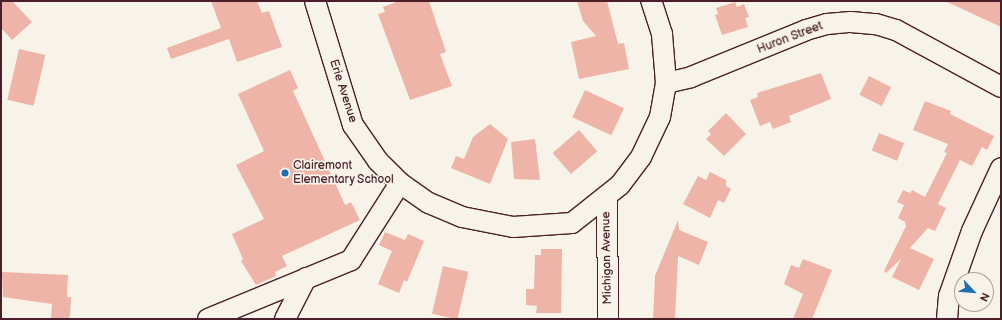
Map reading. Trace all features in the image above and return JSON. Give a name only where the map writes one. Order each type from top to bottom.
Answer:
[{"type":"street","name":"Erie Avenue","points":[[315,1],[353,125],[378,161],[400,183],[429,203],[462,218],[513,227],[572,223],[606,198]]},
{"type":"street","name":"Michigan Avenue","points":[[608,319],[606,198],[633,169],[648,145],[660,117],[666,83],[662,34],[651,1]]},
{"type":"street","name":"Huron Street","points":[[666,83],[691,77],[806,30],[827,24],[851,22],[876,24],[896,30],[1001,87]]},
{"type":"street","points":[[947,319],[949,296],[972,231],[1001,168]]},
{"type":"street","points":[[208,319],[351,260],[400,183]]},
{"type":"street","points":[[286,319],[306,278]]},
{"type":"building","points":[[1,1],[12,1],[32,22],[12,40],[1,28]]},
{"type":"building","points":[[211,1],[257,1],[262,13],[269,11],[282,47],[237,62],[229,39],[171,59],[167,48],[221,28]]},
{"type":"building","points":[[399,1],[429,1],[446,52],[440,54],[452,86],[410,100],[378,14],[385,12],[383,7]]},
{"type":"building","points":[[577,1],[607,1],[618,44],[624,43],[629,69],[579,79],[571,42],[596,36],[583,21]]},
{"type":"building","points":[[945,1],[1001,1],[1001,27]]},
{"type":"building","points":[[735,2],[737,7],[744,4],[749,17],[745,18],[748,27],[722,35],[715,15],[718,14],[716,8]]},
{"type":"building","points":[[19,49],[45,55],[34,106],[7,100]]},
{"type":"building","name":"Clairemont Elementary School","points":[[290,70],[298,88],[293,91],[345,205],[351,202],[360,220],[282,256],[287,266],[275,272],[276,276],[256,285],[241,261],[243,259],[232,234],[264,219],[236,165],[264,151],[238,94]]},
{"type":"building","points":[[821,73],[831,99],[789,116],[791,122],[773,129],[770,122],[760,126],[750,100],[758,97],[757,93]]},
{"type":"building","points":[[869,76],[891,87],[882,106],[859,95]]},
{"type":"building","points":[[585,90],[624,108],[611,135],[572,117]]},
{"type":"building","points":[[925,101],[951,111],[950,114],[994,136],[987,150],[982,147],[972,166],[960,160],[938,204],[946,208],[935,231],[928,228],[910,248],[934,259],[919,290],[892,277],[901,259],[886,273],[884,271],[906,226],[905,222],[898,218],[904,205],[897,202],[903,190],[910,193],[912,190],[925,197],[947,153],[944,152],[948,144],[913,130]]},
{"type":"building","points":[[726,113],[746,134],[724,156],[706,139],[711,134],[708,131]]},
{"type":"building","points":[[490,124],[508,139],[490,184],[451,168],[456,156],[464,159],[473,137]]},
{"type":"building","points":[[579,130],[597,151],[571,174],[553,153]]},
{"type":"building","points":[[879,133],[904,143],[897,161],[872,151]]},
{"type":"building","points":[[535,139],[540,180],[514,179],[511,142]]},
{"type":"building","points":[[710,172],[726,180],[726,186],[731,189],[724,203],[718,200],[710,218],[683,204],[698,176],[706,180]]},
{"type":"building","points":[[678,220],[679,230],[708,242],[699,265],[678,256],[675,319],[653,319],[655,276]]},
{"type":"building","points":[[385,232],[405,240],[408,234],[424,241],[407,282],[404,280],[399,293],[378,284],[392,251],[379,245]]},
{"type":"building","points":[[541,249],[562,249],[561,313],[536,313],[537,306],[526,305],[526,289],[534,289],[535,255],[541,255]]},
{"type":"building","points":[[803,259],[832,270],[812,319],[793,319],[803,294],[784,284],[791,265],[799,268]]},
{"type":"building","points":[[443,266],[468,272],[457,319],[432,314]]},
{"type":"building","points":[[2,272],[68,275],[67,297],[71,297],[70,316],[68,319],[51,319],[52,304],[3,297]]},
{"type":"place","name":"Clairemont Elementary School","points":[[285,173]]}]
